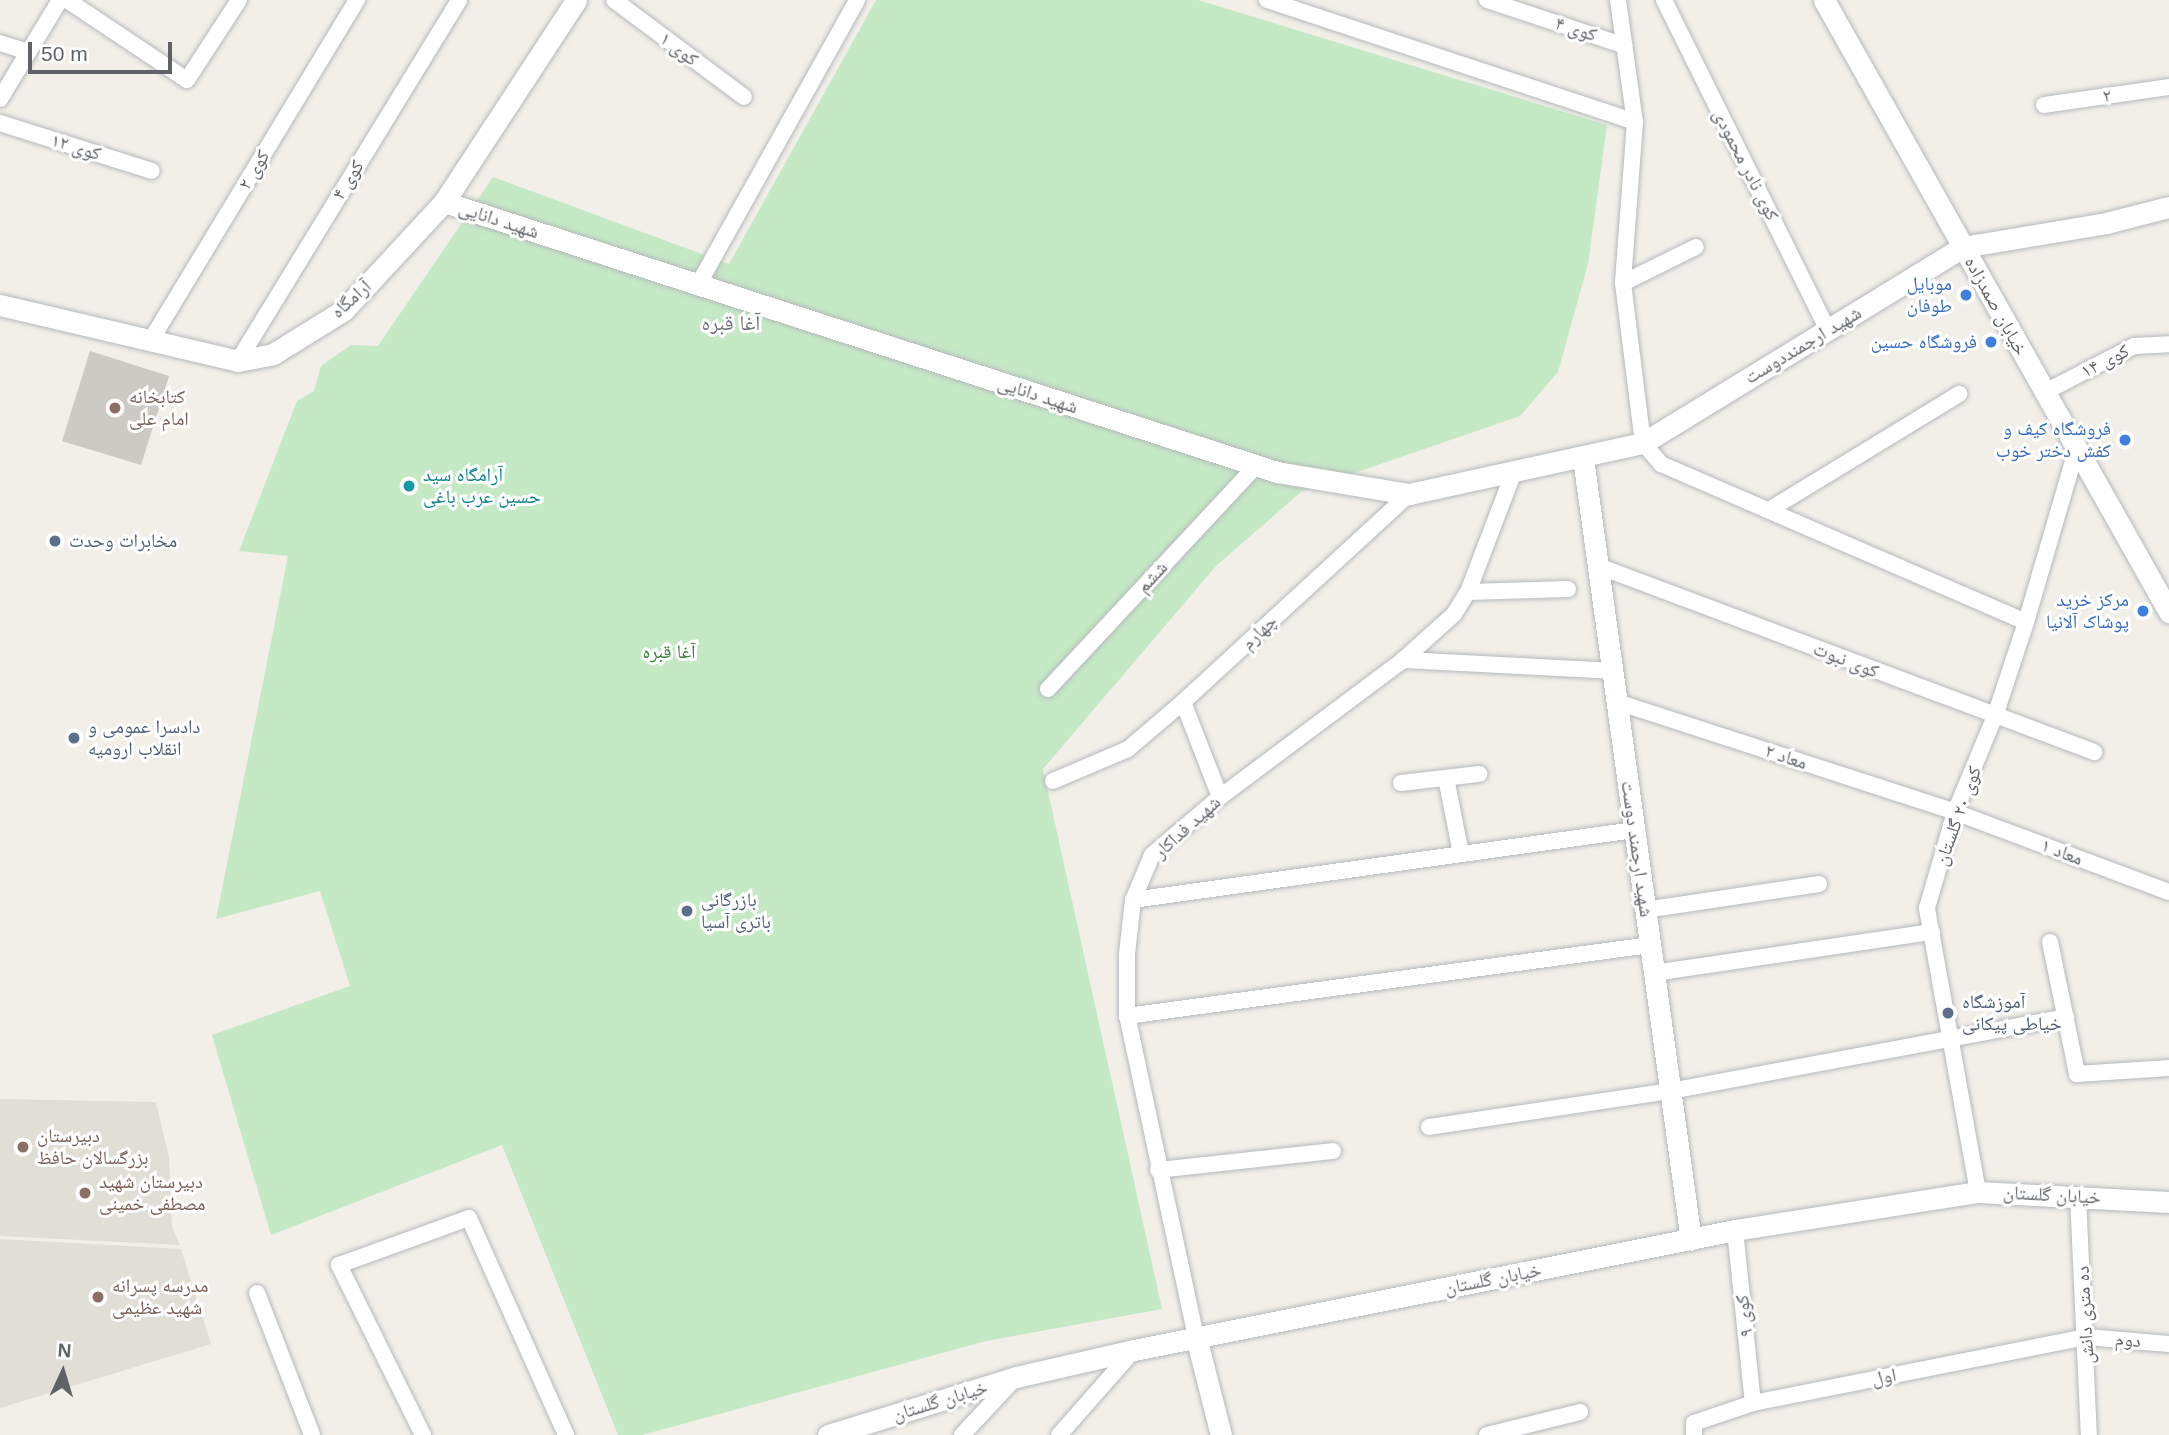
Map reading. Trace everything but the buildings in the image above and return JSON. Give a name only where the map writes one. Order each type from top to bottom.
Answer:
[{"type":"main road","name":"آرامگاه","points":[[0,305],[238,361],[273,354],[344,310],[444,202],[576,0]]},
{"type":"main road","name":"خیابان صمدزاده","points":[[1824,0],[2169,612]]},
{"type":"main road","name":"شهید دانایی","points":[[444,202],[1257,465],[1409,494],[1513,474],[1643,443]]},
{"type":"main road","points":[[1963,247],[2106,223],[2169,207]]},
{"type":"main road","name":"شهید ارجمنددوست","points":[[1643,443],[1963,247]]},
{"type":"main road","name":"شهید ارجمند دوست","points":[[1583,458],[1691,1240]]},
{"type":"main road","name":"خیابان گلستان","points":[[828,1435],[1016,1377],[1134,1350],[1735,1230],[1978,1192],[2169,1202]]},
{"type":"main road","points":[[1196,1337],[1221,1435]]},
{"type":"street","points":[[0,99],[61,0]]},
{"type":"street","points":[[67,0],[187,80],[239,0]]},
{"type":"street","name":"کوی ۲","points":[[151,340],[357,0]]},
{"type":"street","name":"کوی ۴","points":[[238,361],[459,0]]},
{"type":"street","name":"کوی ۱","points":[[614,0],[744,97]]},
{"type":"street","points":[[698,285],[857,0]]},
{"type":"street","points":[[1267,0],[1635,122]]},
{"type":"street","name":"کوی ۴","points":[[1487,0],[1625,46]]},
{"type":"street","points":[[1618,0],[1635,122],[1623,283],[1643,443],[1661,464],[2026,622]]},
{"type":"street","name":"کوی نادر محمودی","points":[[1664,0],[1828,330]]},
{"type":"street","points":[[0,43],[28,52]]},
{"type":"street","name":"۲","points":[[2044,105],[2169,87]]},
{"type":"street","name":"کوی ۱۲","points":[[0,123],[152,171]]},
{"type":"street","points":[[1623,283],[1696,247]]},
{"type":"street","name":"کوی ۱۴","points":[[2045,392],[2134,346],[2169,344]]},
{"type":"street","points":[[1769,510],[1959,394]]},
{"type":"street","name":"کوی ۲۰ گلستان","points":[[1978,1192],[1927,908],[1955,812],[1995,716],[2026,622],[2077,448]]},
{"type":"street","name":"ششم","points":[[1048,689],[1257,465]]},
{"type":"street","name":"شهید فداکار","points":[[1196,1337],[1127,1016],[1127,954],[1133,900],[1152,855],[1220,796],[1403,660],[1454,614],[1468,593],[1513,474]]},
{"type":"street","name":"چهارم","points":[[1053,781],[1128,749],[1184,702],[1409,494]]},
{"type":"street","name":"کوی نبوت","points":[[1598,566],[2094,752]]},
{"type":"street","points":[[1468,593],[1568,589]]},
{"type":"street","points":[[1403,660],[1612,671]]},
{"type":"street","points":[[1184,702],[1220,796]]},
{"type":"street","name":"معاد ۲","points":[[1616,702],[1955,812]]},
{"type":"street","points":[[1401,783],[1479,774]]},
{"type":"street","points":[[1446,778],[1461,853]]},
{"type":"street","name":"معاد ۱","points":[[1955,812],[2169,892]]},
{"type":"street","points":[[1133,900],[1634,830]]},
{"type":"street","points":[[1645,910],[1819,884]]},
{"type":"street","points":[[1654,973],[1932,932]]},
{"type":"street","points":[[2050,942],[2077,1074],[2169,1068]]},
{"type":"street","points":[[1127,1016],[1650,945]]},
{"type":"street","points":[[1429,1127],[1671,1091],[1951,1042],[2066,1017]]},
{"type":"street","points":[[1158,1170],[1333,1151]]},
{"type":"street","name":"ده متری دانش","points":[[2078,1196],[2087,1337],[2089,1435]]},
{"type":"street","points":[[423,1435],[339,1265],[469,1218],[566,1435]]},
{"type":"street","name":"کوی ۹","points":[[1735,1230],[1753,1403]]},
{"type":"street","points":[[257,1293],[312,1435]]},
{"type":"street","name":"دوم","points":[[2087,1337],[2169,1344]]},
{"type":"street","name":"اول","points":[[1694,1435],[1694,1423],[1753,1403],[2087,1337]]},
{"type":"street","points":[[1059,1435],[1134,1350]]},
{"type":"street","points":[[962,1435],[1016,1377]]},
{"type":"street","points":[[1487,1435],[1580,1412]]},
{"type":"shaded area","name":"دبیرستان شهید مصطفی خمینی","points":[[0,1099],[156,1102],[169,1158],[172,1227],[180,1245],[0,1236]]},
{"type":"shaded area","name":"مدرسه پسرانه شهید عظیمی","points":[[0,1239],[181,1249],[211,1344],[0,1408]]},
{"type":"green space","name":"آغا قبره","points":[[876,0],[1198,0],[1607,125],[1588,264],[1558,372],[1520,416],[1302,491],[1216,566],[1043,769],[1162,1309],[986,1341],[642,1435],[618,1435],[502,1145],[271,1235],[212,1035],[350,986],[320,891],[216,919],[288,556],[239,551],[297,401],[314,391],[321,366],[351,345],[378,346],[493,177],[729,264]]},
{"type":"place","name":"موبایل طوفان","points":[[1966,295]]},
{"type":"place","name":"فروشگاه حسین","points":[[1991,342]]},
{"type":"place","name":"کتابخانه امام علی","points":[[115,408]]},
{"type":"place","name":"فروشگاه کیف و کفش دختر خوب","points":[[2125,440]]},
{"type":"place","name":"آرامگاه سید حسین عرب باغی","points":[[409,486]]},
{"type":"place","name":"مخابرات وحدت","points":[[55,541]]},
{"type":"place","name":"مرکز خرید پوشاک آلانیا","points":[[2143,611]]},
{"type":"place","name":"دادسرا عمومی و انقلاب ارومیه","points":[[74,738]]},
{"type":"place","name":"بازرگانی باتری آسیا","points":[[687,911]]},
{"type":"place","name":"آموزشگاه خیاطی پیکانی","points":[[1948,1013]]},
{"type":"place","name":"دبیرستان بزرگسالان حافظ","points":[[23,1147]]},
{"type":"place","name":"دبیرستان شهید مصطفی خمینی","points":[[85,1193]]},
{"type":"place","name":"مدرسه پسرانه شهید عظیمی","points":[[98,1297]]},
{"type":"district","name":"آغا قبره","points":[[731,323]]}]
